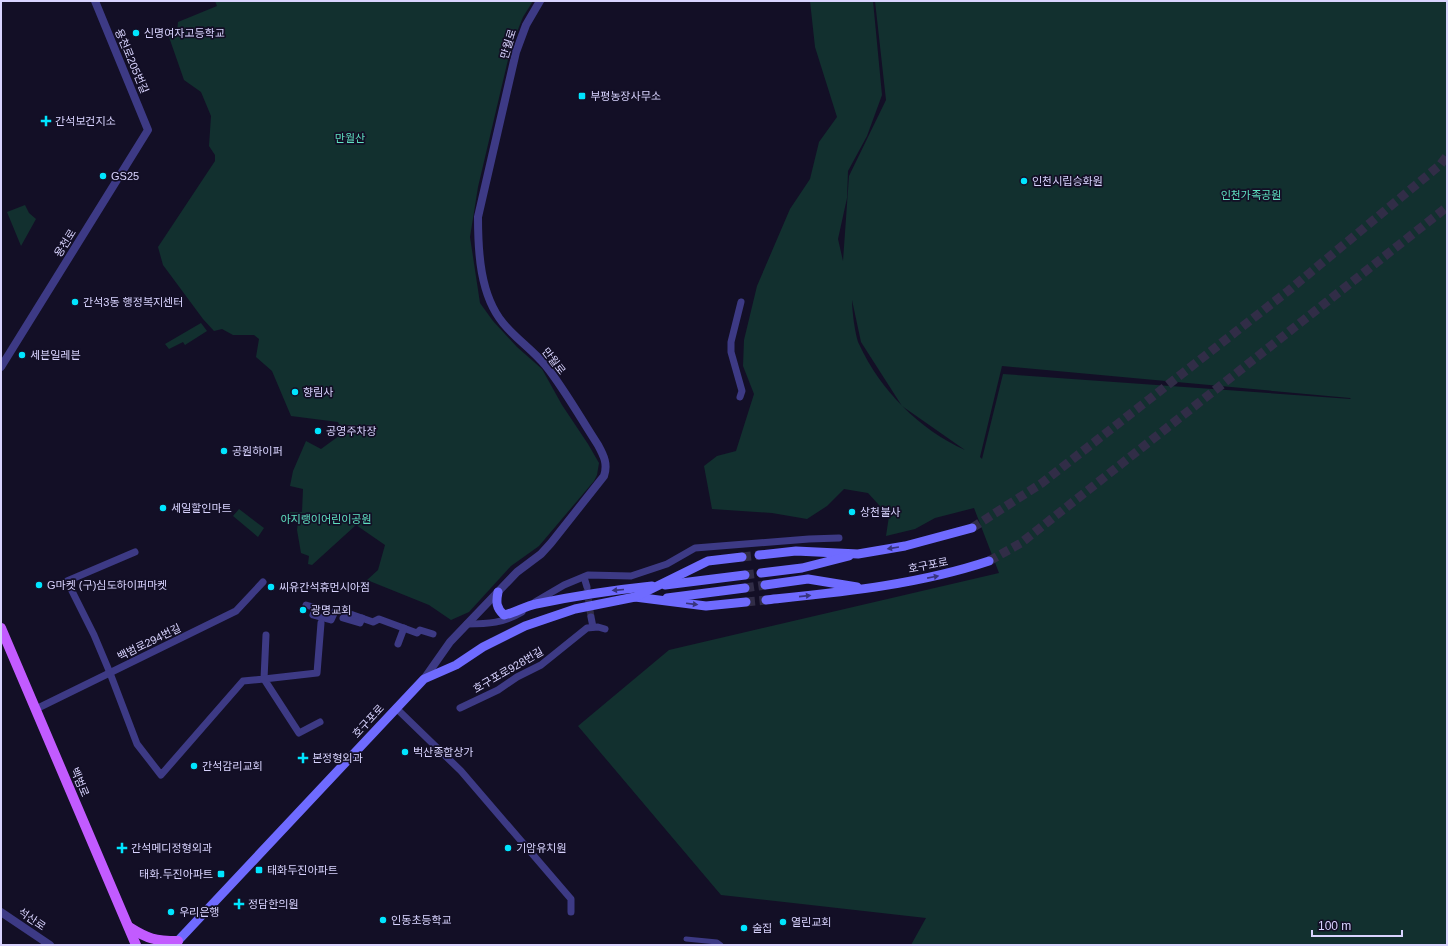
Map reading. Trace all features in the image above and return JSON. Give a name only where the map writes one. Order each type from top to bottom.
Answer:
[{"type":"main road","name":"호구포로","points":[[761,573],[802,568],[858,554],[904,546],[972,528]]},
{"type":"main road","name":"호구포로","points":[[759,555],[796,551],[858,554]]},
{"type":"main road","name":"호구포로","points":[[176,943],[424,679],[456,665],[483,647],[524,626],[575,609],[635,597],[708,561],[742,557]]},
{"type":"main road","name":"호구포로","points":[[766,600],[870,589],[956,572],[989,561]]},
{"type":"main road","name":"호구포로","points":[[657,586],[745,575]]},
{"type":"main road","name":"호구포로","points":[[766,585],[808,580],[870,589]]},
{"type":"main road","points":[[498,592],[496,602],[500,611],[504,615],[513,614],[530,606],[590,593],[657,586]]},
{"type":"main road","name":"호구포로","points":[[653,600],[745,588]]},
{"type":"main road","name":"호구포로","points":[[635,597],[706,606],[746,602]]},
{"type":"main road","name":"백범로","points":[[1,628],[136,945]]},
{"type":"main road","points":[[129,927],[145,938],[176,943]]},
{"type":"street","name":"용천로205번길","points":[[95,1],[148,130]]},
{"type":"street","name":"만월로","points":[[424,679],[450,642],[517,572],[541,554],[551,543],[604,476],[606,470],[605,457],[546,366],[502,322],[493,307],[485,287],[481,259],[478,237],[478,218],[519,41],[540,1]]},
{"type":"street","name":"용천로","points":[[1,367],[148,130]]},
{"type":"street","points":[[740,397],[742,391],[731,347],[741,302]]},
{"type":"street","points":[[467,624],[496,623],[507,620],[522,613],[530,606],[564,585],[588,575],[631,576],[667,564],[695,548],[839,538]]},
{"type":"street","points":[[135,552],[67,581],[94,635],[137,744],[160,775],[243,681],[317,673],[321,623]]},
{"type":"street","points":[[584,577],[587,588]]},
{"type":"street","name":"백범로294번길","points":[[36,708],[236,612],[263,582]]},
{"type":"street","points":[[306,605],[316,608],[313,615],[331,620],[336,609],[373,622],[379,619],[417,633],[420,630],[433,634]]},
{"type":"street","points":[[591,617],[593,627],[605,629]]},
{"type":"street","points":[[343,618],[360,623],[362,618]]},
{"type":"street","name":"호구포로928번길","points":[[460,708],[498,690],[517,677],[541,665],[580,632],[587,628],[593,627]]},
{"type":"street","points":[[398,644],[404,628]]},
{"type":"street","points":[[266,635],[264,679],[299,733],[320,722]]},
{"type":"street","points":[[396,708],[461,771],[571,899],[571,912]]},
{"type":"street","name":"석산로","points":[[1,912],[50,945]]},
{"type":"street","points":[[686,939],[717,942],[721,945]]},
{"type":"green space","name":"만월산","points":[[215,1],[533,1],[523,17],[511,47],[478,187],[470,237],[480,303],[493,321],[517,347],[542,369],[562,405],[599,463],[597,475],[594,481],[539,546],[511,566],[469,612],[451,620],[429,605],[367,580],[378,570],[385,545],[356,525],[312,565],[308,564],[309,556],[301,553],[297,530],[298,522],[288,522],[290,512],[302,512],[303,489],[290,486],[293,471],[306,441],[321,449],[343,433],[338,422],[291,416],[272,371],[256,357],[259,339],[254,335],[233,335],[222,329],[214,331],[203,319],[163,265],[158,247],[215,161],[215,155],[209,146],[211,116],[201,92],[184,80],[169,37],[177,32],[178,22],[217,6]]},
{"type":"green space","name":"인천가족공원","points":[[810,1],[873,1],[882,95],[867,136],[848,171],[847,198],[838,239],[843,261],[849,176],[886,100],[875,1],[1447,1],[1447,945],[911,945],[926,918],[721,895],[578,726],[669,650],[999,573],[974,508],[935,518],[915,529],[886,536],[889,516],[868,493],[844,489],[827,506],[807,519],[772,513],[712,509],[704,466],[717,456],[736,451],[754,394],[743,366],[744,340],[757,286],[790,209],[810,179],[819,142],[837,117],[815,47]],"holes":[[[852,300],[861,342],[901,405],[878,377],[859,344],[856,335]],[[1002,366],[1350,398],[1351,399],[1003,374],[982,459],[980,457]],[[903,407],[965,450],[948,442],[917,420]]]},
{"type":"green space","points":[[25,205],[29,213],[36,219],[21,246],[7,212]]},
{"type":"green space","points":[[201,323],[207,331],[185,345],[183,342],[169,349],[165,344]]},
{"type":"green space","points":[[239,509],[264,528],[258,537],[233,516]]},
{"type":"tunnel","points":[[972,528],[1042,483],[1288,291],[1440,165],[1447,156]]},
{"type":"tunnel","points":[[989,561],[1021,543],[1447,207]]},
{"type":"tunnel","points":[[742,557],[759,555]]},
{"type":"tunnel","points":[[745,575],[761,573]]},
{"type":"tunnel","points":[[745,588],[765,585]]},
{"type":"tunnel","points":[[587,589],[591,617]]},
{"type":"tunnel","points":[[746,602],[766,600]]},
{"type":"place","name":"신명여자고등학교","points":[[136,33]]},
{"type":"place","name":"부평농장사무소","points":[[582,96]]},
{"type":"place","name":"간석보건지소","points":[[46,121]]},
{"type":"place","name":"GS25","points":[[103,176]]},
{"type":"place","name":"인천시립승화원","points":[[1024,181]]},
{"type":"place","name":"간석3동 행정복지센터","points":[[75,302]]},
{"type":"place","name":"세븐일레븐","points":[[22,355]]},
{"type":"place","name":"향림사","points":[[295,392]]},
{"type":"place","name":"공영주차장","points":[[318,431]]},
{"type":"place","name":"공원하이퍼","points":[[224,451]]},
{"type":"place","name":"세일할인마트","points":[[163,508]]},
{"type":"place","name":"상천불사","points":[[852,512]]},
{"type":"place","name":"G마켓 (구)심도하이퍼마켓","points":[[39,585]]},
{"type":"place","name":"씨유간석휴먼시아점","points":[[271,587]]},
{"type":"place","name":"광명교회","points":[[303,610]]},
{"type":"place","name":"벅산종합상가","points":[[405,752]]},
{"type":"place","name":"본정형외과","points":[[303,758]]},
{"type":"place","name":"간석감리교회","points":[[194,766]]},
{"type":"place","name":"간석메디정형외과","points":[[122,848]]},
{"type":"place","name":"기암유치원","points":[[508,848]]},
{"type":"place","name":"태화두진아파트","points":[[259,870]]},
{"type":"place","name":"태화.두진아파트","points":[[221,874]]},
{"type":"place","name":"정담한의원","points":[[239,904]]},
{"type":"place","name":"우리은행","points":[[171,912]]},
{"type":"place","name":"인동초등학교","points":[[383,920]]},
{"type":"place","name":"열린교회","points":[[783,922]]},
{"type":"place","name":"술집","points":[[744,928]]},
{"type":"park label","name":"아지랭이어린이공원","points":[[326,519]]}]
